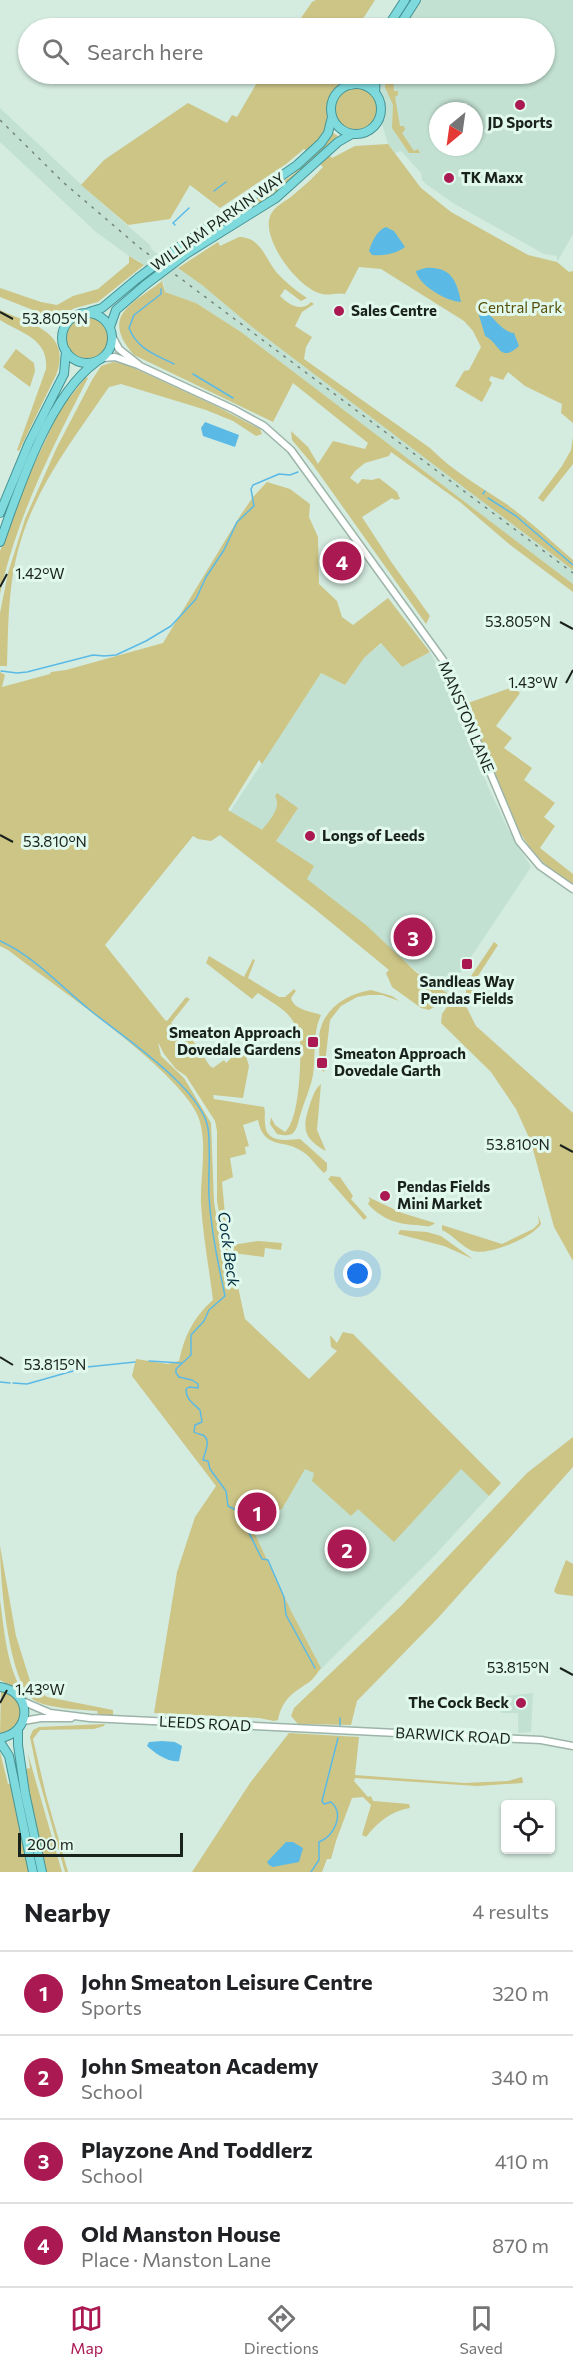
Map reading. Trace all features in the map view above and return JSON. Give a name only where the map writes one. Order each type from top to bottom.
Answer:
[{"type":"highway","points":[[393,18],[405,0]]},
{"type":"highway","points":[[404,18],[416,0]]},
{"type":"highway","points":[[375,84],[375,93],[381,108],[377,123],[368,131],[352,134],[340,128],[332,117],[332,103],[339,91],[351,85],[364,86],[375,93]]},
{"type":"highway","name":"WILLIAM PARKIN WAY","points":[[88,313],[102,308],[179,247],[297,165],[321,143],[328,133],[332,117]]},
{"type":"highway","name":"WILLIAM PARKIN WAY","points":[[110,327],[116,309],[145,285],[186,254],[276,198],[338,142],[352,134]]},
{"type":"highway","points":[[0,513],[29,443],[63,374],[66,351],[62,337],[68,322],[73,317],[88,313],[101,317],[110,327],[112,338],[108,352],[75,380],[62,397],[28,467],[0,542]]},
{"type":"highway","points":[[66,351],[71,357],[81,362],[100,360]]},
{"type":"highway","points":[[1,1686],[15,1693],[22,1701],[24,1710],[17,1737],[42,1872]]},
{"type":"highway","points":[[18,1730],[0,1740],[9,1756],[33,1872]]},
{"type":"street","name":"MANSTON LANE","points":[[112,338],[119,349],[138,365]]},
{"type":"street","name":"MANSTON LANE","points":[[100,360],[115,357],[138,365],[233,409],[264,426],[286,444],[304,465],[446,666],[519,841],[540,866],[573,890]]},
{"type":"street","name":"LEEDS ROAD","points":[[22,1701],[50,1713],[77,1717],[177,1724],[332,1730]]},
{"type":"street","name":"LEEDS ROAD","points":[[23,1721],[77,1717]]},
{"type":"street","name":"BARWICK ROAD","points":[[332,1730],[541,1740],[573,1746]]},
{"type":"shaded area","points":[[416,0],[573,0],[573,234],[557,262],[557,256],[544,254],[453,203],[426,184],[422,180],[421,173],[401,151],[395,153],[388,144],[380,117],[379,100],[375,93],[375,84],[555,84],[555,18],[404,18]]},
{"type":"shaded area","points":[[0,108],[89,192],[150,245],[152,250],[202,285],[252,327],[573,569],[573,584],[241,332],[196,303],[165,292],[164,283],[139,261],[96,232],[0,142]]},
{"type":"shaded area","points":[[382,643],[402,667],[430,652],[441,672],[489,789],[508,829],[531,867],[447,993],[220,827],[321,673],[345,685],[364,658]]},
{"type":"shaded area","points":[[386,1420],[405,1438],[439,1447],[489,1496],[434,1556],[317,1673],[247,1517],[282,1509],[305,1468]]},
{"type":"shaded area","points":[[533,1693],[531,1732],[518,1733],[518,1713],[501,1713],[497,1697]]},
{"type":"green space","points":[[316,0],[375,0],[363,18],[301,18]]},
{"type":"green space","name":"Central Park","points":[[256,84],[342,84],[330,98],[325,129],[317,143],[322,148],[333,133],[338,136],[324,150],[332,158],[355,146],[388,144],[421,188],[451,212],[528,255],[557,262],[569,272],[573,271],[573,423],[561,413],[562,404],[525,386],[508,372],[503,380],[491,376],[489,380],[492,383],[482,402],[455,386],[464,371],[469,370],[481,347],[473,331],[464,321],[381,269],[359,267],[345,294],[327,295],[312,290],[292,273],[283,261],[271,236],[269,224],[271,214],[323,167],[315,159],[286,185],[252,209],[250,203],[251,200],[290,177],[313,157],[304,149],[286,164],[220,208],[190,185],[170,219],[128,225],[81,185],[104,160],[188,103],[227,123],[232,115],[237,117]]},
{"type":"green space","points":[[385,84],[394,84],[394,91],[398,91],[395,97],[400,126],[404,126],[405,130],[402,133],[414,151],[418,149],[420,153],[409,153],[392,128],[393,105]]},
{"type":"green space","points":[[356,88],[364,89],[371,94],[376,101],[376,117],[371,124],[364,129],[356,130],[348,129],[341,124],[336,117],[335,109],[336,101],[341,94],[348,89]]},
{"type":"green space","points":[[239,237],[247,238],[258,245],[278,274],[307,298],[301,301],[285,289],[280,296],[283,299],[299,307],[311,302],[314,304],[302,312],[295,326],[312,337],[306,347],[304,359],[430,448],[457,471],[523,516],[573,560],[573,570],[252,327],[178,268],[218,242],[220,246]]},
{"type":"green space","points":[[129,256],[144,265],[98,302],[75,308],[57,317],[43,314],[0,297],[0,288],[57,305],[73,296],[98,289],[129,263]]},
{"type":"green space","points":[[162,281],[165,292],[196,303],[241,332],[573,584],[573,592],[509,544],[460,502],[391,452],[389,456],[365,463],[350,478],[358,484],[362,479],[379,478],[397,492],[400,499],[392,498],[362,517],[430,616],[426,624],[313,465],[292,440],[291,431],[308,447],[318,464],[333,441],[365,449],[368,443],[293,383],[273,422],[134,355],[124,342],[120,321],[124,312],[131,305]]},
{"type":"green space","points":[[0,310],[45,331],[58,348],[60,360],[56,375],[19,451],[17,450],[46,369],[46,359],[43,351],[32,338],[0,320]]},
{"type":"green space","points":[[87,317],[95,318],[102,323],[107,330],[107,346],[102,353],[95,358],[87,359],[79,358],[72,353],[67,346],[66,338],[67,330],[72,323],[79,318]]},
{"type":"green space","points":[[16,349],[34,363],[35,371],[30,387],[3,367]]},
{"type":"green space","points":[[113,362],[123,363],[214,405],[260,429],[262,434],[256,436],[233,421],[206,410],[121,384],[109,387],[50,475],[27,522],[11,585],[7,666],[0,666],[0,613],[8,573],[25,519],[57,447],[92,380],[101,366]]},
{"type":"green space","points":[[86,377],[88,378],[26,510],[7,565],[0,594],[0,551],[31,471],[67,396],[70,397]]},
{"type":"green space","points":[[573,437],[573,464],[543,502],[538,498],[562,466],[571,450]]},
{"type":"green space","points":[[267,482],[290,489],[310,504],[309,517],[318,537],[319,584],[337,601],[342,617],[353,625],[388,598],[430,652],[402,667],[381,643],[364,658],[345,685],[321,673],[262,764],[259,760],[228,810],[262,830],[276,810],[275,796],[277,793],[298,808],[276,841],[314,866],[307,879],[366,925],[416,972],[447,993],[439,1004],[429,1010],[421,1008],[392,987],[386,973],[389,970],[220,835],[211,841],[193,836],[105,945],[165,1020],[167,1021],[186,997],[190,999],[171,1023],[191,1038],[210,1066],[213,1068],[224,1060],[226,1063],[246,1043],[255,1050],[246,1056],[249,1066],[243,1098],[213,1095],[214,1099],[264,1107],[268,1134],[277,1139],[300,1139],[327,1163],[327,1170],[324,1173],[303,1152],[270,1140],[261,1130],[258,1120],[243,1125],[249,1146],[245,1147],[246,1154],[230,1158],[233,1177],[222,1182],[227,1236],[245,1319],[309,1379],[337,1351],[331,1347],[330,1335],[337,1343],[343,1332],[353,1334],[501,1483],[489,1496],[461,1469],[394,1542],[358,1509],[351,1516],[312,1481],[314,1473],[305,1469],[282,1509],[247,1517],[291,1611],[321,1668],[314,1678],[288,1698],[278,1720],[274,1721],[259,1718],[154,1713],[177,1572],[195,1517],[216,1486],[132,1376],[136,1359],[168,1364],[179,1361],[191,1328],[200,1313],[213,1300],[201,1204],[203,1153],[200,1122],[190,1103],[171,1080],[145,1056],[116,1031],[0,946],[0,672],[5,675],[2,687],[163,643],[253,497]],"holes":[[[158,1042],[176,1069],[186,1076],[215,1121],[217,1201],[232,1287],[229,1290],[214,1202],[211,1123],[184,1078],[161,1056]]]},
{"type":"green space","points":[[513,687],[520,693],[496,726],[512,738],[504,748],[532,768],[524,780],[555,803],[544,817],[555,826],[540,848],[573,874],[573,885],[541,860],[515,824],[496,783],[468,703]]},
{"type":"green space","points":[[494,942],[498,945],[476,979],[473,989],[482,997],[477,1003],[472,1003],[466,995],[466,989],[463,988]]},
{"type":"green space","points":[[209,956],[244,977],[253,959],[255,960],[248,978],[279,997],[285,997],[294,989],[296,991],[291,998],[295,1005],[321,1015],[315,1037],[312,1080],[297,1126],[291,1135],[277,1134],[270,1124],[271,1117],[275,1125],[285,1132],[294,1115],[300,1061],[300,1040],[295,1041],[294,1037],[299,1035],[296,1027],[278,1006],[258,993],[252,999],[206,963]]},
{"type":"green space","points":[[371,990],[392,996],[399,1001],[382,995],[369,995],[357,997],[341,1006],[330,1020],[324,1072],[319,1068],[319,1039],[324,1020],[329,1012],[343,1000]]},
{"type":"green space","points":[[457,1000],[467,1008],[476,1026],[573,1113],[573,1261],[554,1227],[531,1142],[516,1109],[491,1072],[441,1023],[442,1014],[451,1001]]},
{"type":"green space","points":[[321,1084],[317,1130],[326,1151],[312,1141],[305,1124],[311,1101]]},
{"type":"green space","points":[[331,1176],[340,1177],[353,1196],[351,1199],[367,1217],[364,1220],[328,1179]]},
{"type":"green space","points":[[368,1197],[402,1213],[435,1223],[426,1226],[390,1220],[368,1204],[370,1200]]},
{"type":"green space","points":[[538,1214],[541,1224],[536,1229],[520,1240],[489,1251],[473,1251],[442,1230],[442,1225],[502,1244],[533,1229],[539,1223]]},
{"type":"green space","points":[[400,1230],[427,1232],[441,1236],[473,1259],[444,1246],[398,1234]]},
{"type":"green space","points":[[258,1241],[282,1243],[281,1250],[265,1248],[264,1257],[233,1253],[232,1245]]},
{"type":"green space","points":[[573,1437],[573,1467],[438,1618],[357,1701],[351,1725],[298,1724],[291,1716],[294,1708],[400,1607],[527,1473]]},
{"type":"green space","points":[[0,1546],[16,1636],[31,1684],[47,1697],[113,1710],[113,1716],[98,1715],[97,1711],[40,1703],[25,1690],[18,1673],[7,1628]]},
{"type":"green space","points":[[566,1560],[573,1564],[573,1596],[557,1594],[554,1591]]},
{"type":"green space","points":[[0,1600],[12,1668],[31,1703],[19,1691],[0,1680]]},
{"type":"green space","points":[[1,1691],[16,1699],[21,1712],[15,1725],[0,1734]]},
{"type":"green space","points":[[105,1724],[94,1729],[40,1730],[33,1739],[68,1872],[65,1872],[38,1776],[30,1737],[33,1730],[39,1727]]},
{"type":"green space","points":[[289,1733],[359,1737],[355,1775],[464,1783],[508,1781],[522,1777],[523,1783],[477,1786],[355,1778],[354,1781],[368,1797],[371,1796],[373,1801],[409,1804],[410,1808],[385,1818],[366,1837],[362,1835],[371,1805],[363,1797],[352,1798],[331,1859],[327,1859],[322,1872],[192,1872],[250,1783]]},
{"type":"green space","points":[[0,1752],[8,1784],[11,1784],[29,1872],[0,1872]]},
{"type":"green space","points":[[28,1754],[62,1872],[46,1872],[35,1827],[26,1769],[30,1768]]},
{"type":"water","points":[[386,227],[394,231],[405,247],[389,254],[372,255],[369,251],[373,241],[377,234]]},
{"type":"water","points":[[425,268],[447,272],[455,281],[461,302],[442,296],[422,282],[416,271]]},
{"type":"water","points":[[476,305],[504,329],[514,333],[519,346],[503,353],[485,336]]},
{"type":"water","points":[[205,422],[239,435],[235,447],[203,436],[201,428]]},
{"type":"water","points":[[149,1742],[175,1742],[182,1746],[179,1761],[166,1759],[147,1746]]},
{"type":"water","points":[[286,1842],[293,1842],[303,1848],[299,1862],[273,1867],[269,1865],[267,1862]]},
{"type":"waterway","points":[[214,191],[226,182]]},
{"type":"waterway","points":[[175,225],[173,223],[189,208]]},
{"type":"waterway","points":[[161,289],[161,294],[134,315],[129,328],[142,346],[174,364]]},
{"type":"waterway","points":[[193,374],[233,398]]},
{"type":"waterway","points":[[1,671],[27,672],[93,655],[116,655],[171,626],[196,599],[237,522],[254,506],[251,489],[253,485],[279,474],[290,475],[298,472]]},
{"type":"waterway","points":[[488,498],[516,516],[573,565]]},
{"type":"waterway","name":"Cock Beck","points":[[0,941],[36,963],[90,1010],[158,1063],[191,1096],[202,1112],[209,1136],[211,1221],[225,1296],[209,1310],[204,1321],[191,1335],[191,1355],[176,1369],[176,1373],[179,1377],[198,1384],[198,1388],[189,1387],[186,1393],[200,1410],[202,1422],[195,1425],[194,1432],[203,1435],[207,1440],[203,1460],[208,1461],[210,1469],[226,1491],[228,1506],[238,1511],[262,1559],[268,1560],[284,1597],[286,1615],[315,1668]]},
{"type":"waterway","points":[[149,1361],[181,1363]]},
{"type":"waterway","points":[[13,1383],[27,1384],[87,1367],[135,1362]]},
{"type":"waterway","points":[[0,1382],[10,1383]]},
{"type":"waterway","name":"Cock Beck","points":[[340,1718],[340,1728]]},
{"type":"waterway","name":"Cock Beck","points":[[311,1872],[319,1860],[319,1842],[329,1835],[336,1824],[335,1807],[331,1802],[324,1804],[322,1801],[338,1738]]},
{"type":"railway","points":[[0,120],[64,183],[140,248],[573,573]]},
{"type":"place","name":"JD Sports","points":[[520,105]]},
{"type":"place","name":"TK Maxx","points":[[449,178]]},
{"type":"place","name":"Sales Centre","points":[[339,311]]},
{"type":"place","name":"Old Manston House","points":[[342,561]]},
{"type":"place","name":"Longs of Leeds","points":[[310,836]]},
{"type":"place","name":"Playzone And Toddlerz","points":[[413,937]]},
{"type":"place","name":"Sandleas Way Pendas Fields","points":[[467,964]]},
{"type":"place","name":"Smeaton Approach Dovedale Gardens","points":[[313,1042]]},
{"type":"place","name":"Smeaton Approach Dovedale Garth","points":[[322,1063]]},
{"type":"place","name":"Pendas Fields Mini Market","points":[[385,1196]]},
{"type":"place","name":"John Smeaton Leisure Centre","points":[[257,1512]]},
{"type":"place","name":"John Smeaton Academy","points":[[347,1549]]},
{"type":"place","name":"The Cock Beck","points":[[521,1703]]}]
